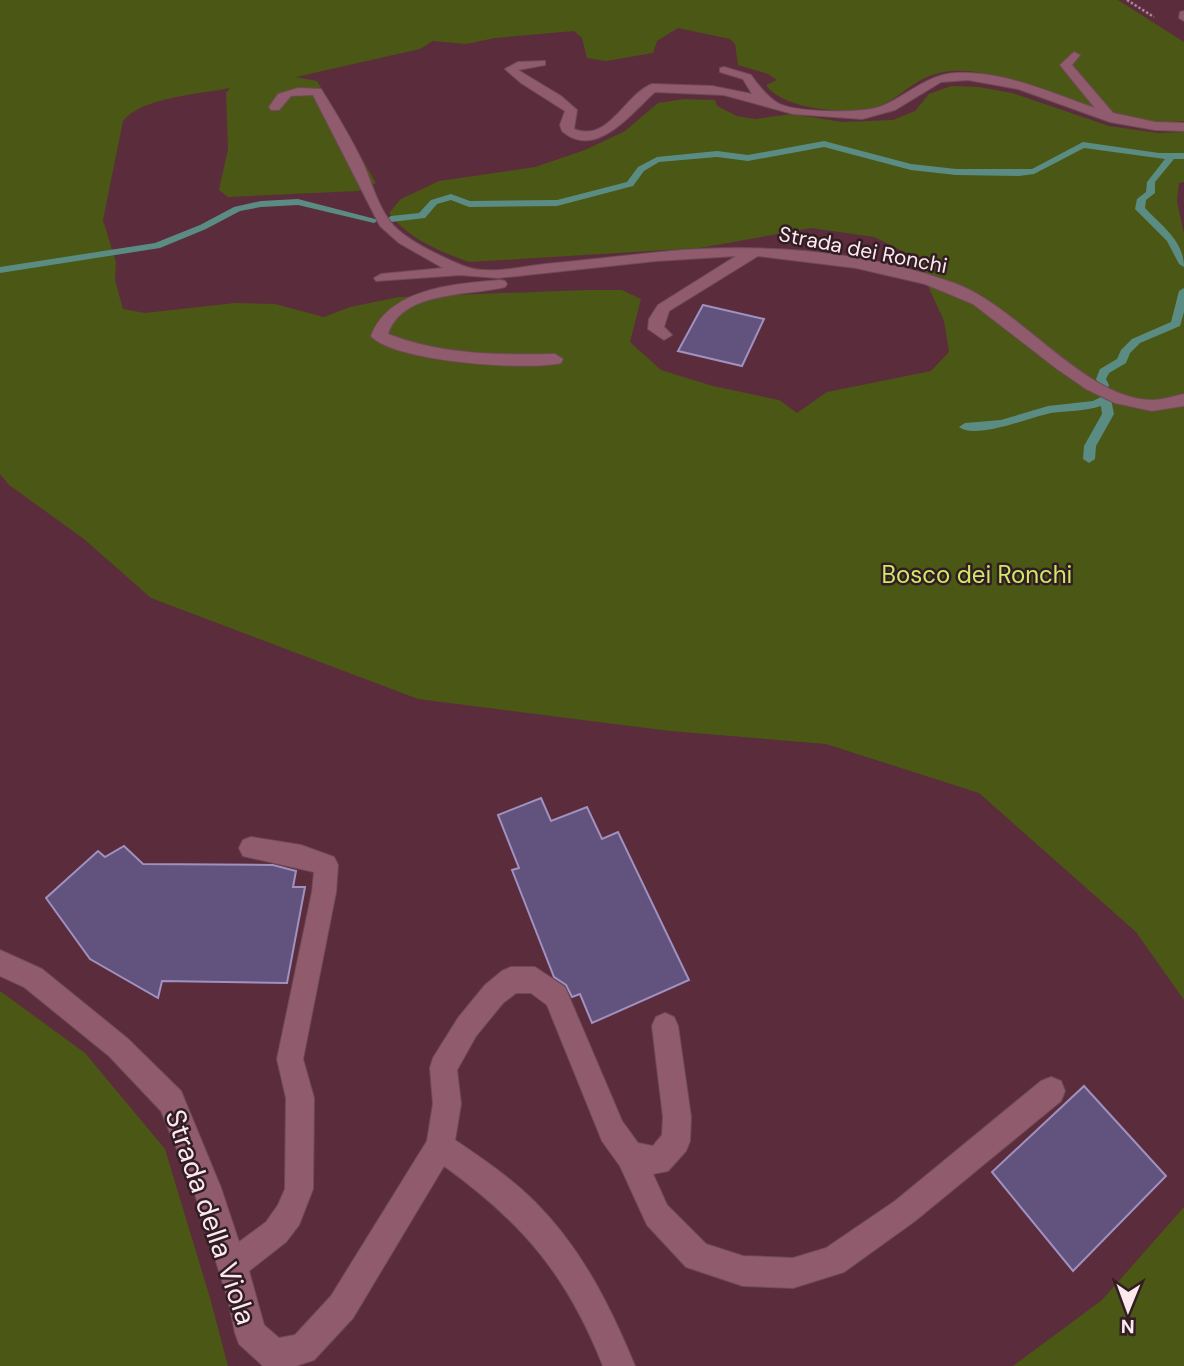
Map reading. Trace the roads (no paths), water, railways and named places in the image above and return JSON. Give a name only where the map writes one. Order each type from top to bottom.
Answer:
[{"type":"street","points":[[1074,55],[1066,65],[1110,118]]},
{"type":"street","points":[[541,63],[518,65],[511,69],[518,76],[564,103],[570,110],[566,125],[568,131],[575,136],[595,135],[614,123],[652,88],[738,94],[774,106],[836,114],[878,113],[894,106],[926,83],[969,76],[998,81],[1110,118],[1149,126],[1184,127]]},
{"type":"street","points":[[724,70],[747,77],[756,91],[774,106]]},
{"type":"street","name":"Strada dei Ronchi","points":[[275,107],[282,95],[293,91],[317,92],[368,189],[376,212],[393,233],[460,271],[509,272],[761,252],[873,269],[951,287],[992,307],[1049,355],[1099,390],[1144,404],[1173,404],[1184,400]]},
{"type":"street","points":[[664,335],[656,329],[657,319],[663,308],[735,262],[761,252]]},
{"type":"street","points":[[555,359],[498,361],[422,349],[394,343],[379,336],[380,325],[391,312],[414,302],[484,285],[735,262]]},
{"type":"street","points":[[381,278],[460,271]]},
{"type":"street","points":[[232,1266],[276,1232],[289,1215],[299,1189],[300,1098],[290,1059],[324,892],[327,864],[301,856],[250,848]]},
{"type":"street","name":"Strada della Viola","points":[[0,963],[33,978],[118,1047],[171,1101],[207,1188],[250,1334],[274,1355],[303,1349],[342,1307],[440,1146]]},
{"type":"street","points":[[619,1366],[604,1327],[557,1248],[507,1195],[440,1146],[447,1104],[443,1068],[467,1027],[494,994],[512,980],[535,979],[555,996],[612,1131],[630,1156],[657,1215],[697,1256],[743,1271],[793,1273],[833,1261],[905,1211],[1051,1091]]},
{"type":"street","points":[[630,1156],[658,1161],[676,1141],[677,1117],[665,1026]]},
{"type":"waterway","points":[[391,219],[422,216],[434,202],[451,197],[469,204],[557,203],[630,184],[641,169],[657,160],[717,154],[748,158],[824,144],[911,167],[956,172],[1034,171],[1083,145],[1159,156],[1184,156]]},
{"type":"waterway","points":[[1171,157],[1151,182],[1150,193],[1142,199],[1140,209],[1171,240],[1184,264]]},
{"type":"waterway","points":[[0,270],[157,246],[237,209],[261,204],[298,202],[374,220]]},
{"type":"waterway","points":[[1104,385],[1101,379],[1104,371],[1122,361],[1129,346],[1143,336],[1176,324],[1184,291]]},
{"type":"waterway","points":[[965,427],[1001,424],[1048,410],[1096,404],[1105,399],[1108,414],[1090,446],[1089,459]]},
{"type":"park label","name":"Bosco dei Ronchi","points":[[977,575]]}]
